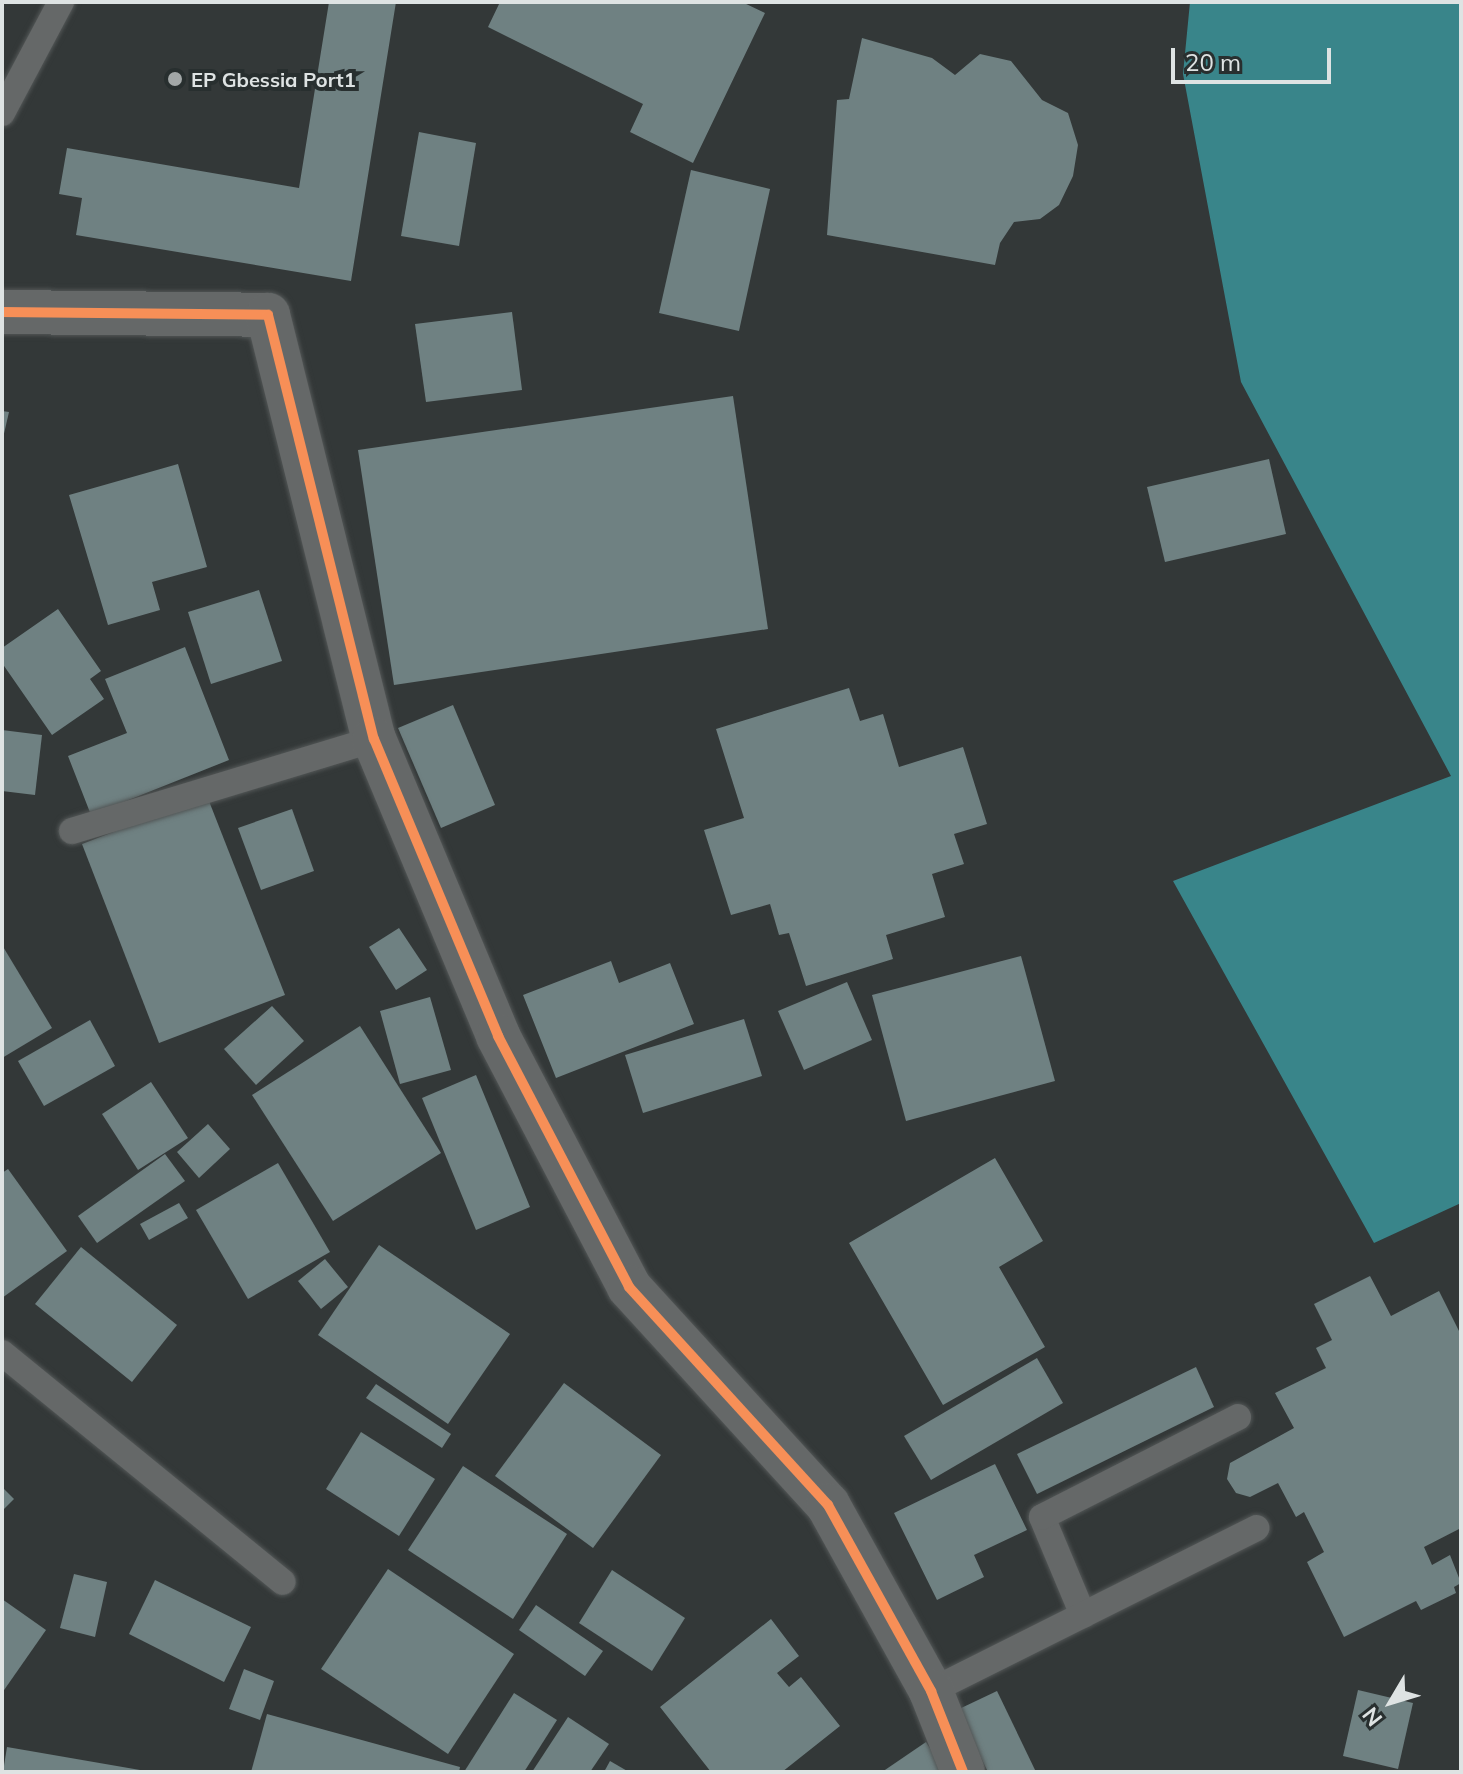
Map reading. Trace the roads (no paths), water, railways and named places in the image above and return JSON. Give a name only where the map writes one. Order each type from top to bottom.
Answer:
[{"type":"street","points":[[2,312],[268,315],[374,739],[498,1036],[629,1287],[828,1505],[931,1691],[963,1772]]},
{"type":"lane","points":[[2,113],[61,2]]},
{"type":"lane","points":[[72,831],[374,739]]},
{"type":"lane","points":[[2,1353],[283,1582]]},
{"type":"lane","points":[[1083,1615],[1042,1517],[1238,1417]]},
{"type":"lane","points":[[931,1691],[1256,1528]]},
{"type":"water","points":[[1190,2],[1461,2],[1461,1203],[1374,1243],[1173,881],[1451,776],[1241,382],[1183,74]]},
{"type":"place","name":"EP Gbessia Port1","points":[[175,79]]}]
